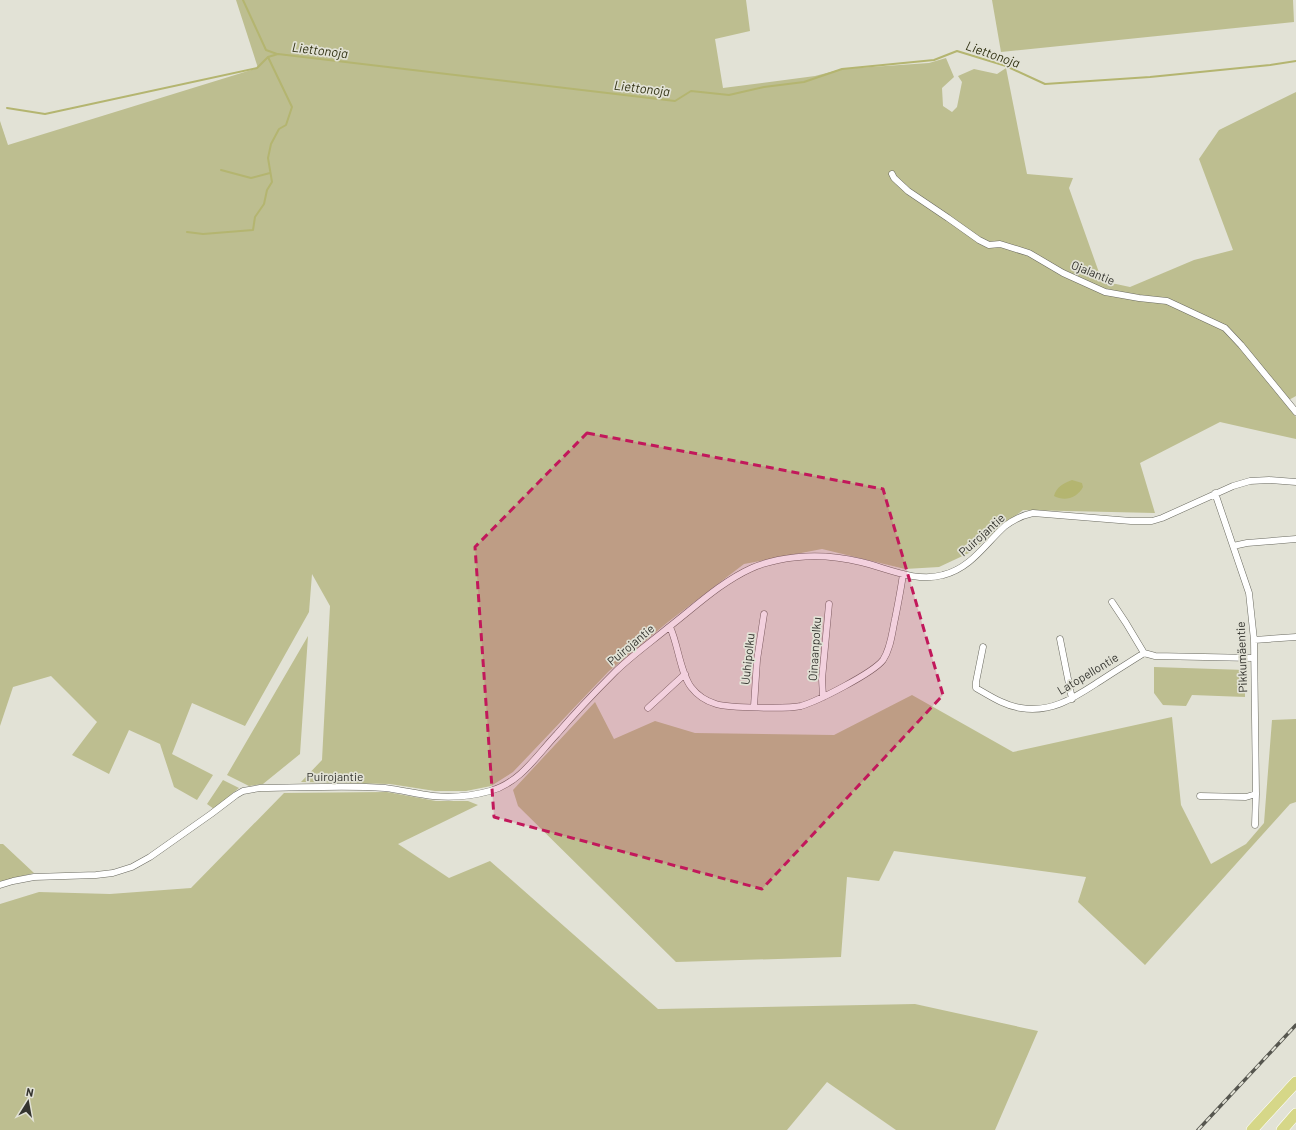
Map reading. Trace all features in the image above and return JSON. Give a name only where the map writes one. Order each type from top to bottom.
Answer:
[{"type":"highway","points":[[1252,1130],[1296,1082]]},
{"type":"highway","points":[[1282,1130],[1296,1114]]},
{"type":"street","name":"Ojalantie","points":[[892,174],[894,178],[908,191],[979,240],[989,245],[1000,244],[1029,254],[1063,273],[1105,292],[1167,301],[1224,328],[1296,412]]},
{"type":"street","name":"Puirojantie","points":[[0,885],[34,877],[113,874],[132,867],[150,857],[236,795],[260,788],[387,788],[435,796],[466,796],[493,790],[516,778],[538,757],[555,735],[616,672],[715,590],[735,576],[754,566],[792,557],[810,555],[837,557],[903,574],[926,578],[942,576],[953,572],[964,565],[979,553],[1006,525],[1024,515],[1033,513],[1131,521],[1152,521],[1162,518],[1215,493],[1250,481],[1268,480],[1296,482]]},
{"type":"street","name":"Pikkumäentie","points":[[1215,493],[1249,593],[1254,640],[1255,825]]},
{"type":"street","points":[[1233,546],[1246,543],[1296,539]]},
{"type":"street","points":[[670,627],[685,674],[691,686],[706,700],[727,706],[801,706],[823,697],[865,674],[883,660],[890,643],[903,574]]},
{"type":"street","points":[[1112,602],[1144,653],[1155,656],[1253,658]]},
{"type":"street","name":"Oinaanpolku","points":[[823,697],[822,680],[829,604]]},
{"type":"street","name":"Uuhipolku","points":[[754,706],[764,614]]},
{"type":"street","points":[[1254,640],[1296,637]]},
{"type":"street","points":[[1060,639],[1072,699]]},
{"type":"street","name":"Latopellontie","points":[[983,647],[976,688],[1009,705],[1033,709],[1049,708],[1072,699],[1144,653]]},
{"type":"street","points":[[648,708],[685,674]]},
{"type":"street","points":[[1200,796],[1246,797],[1256,794]]},
{"type":"highlighted area","points":[[587,433],[883,489],[943,695],[762,889],[494,817],[475,547]]},
{"type":"shaded area","points":[[236,0],[746,0],[750,31],[715,39],[723,88],[815,76],[842,69],[929,63],[946,58],[954,77],[942,88],[943,106],[952,112],[957,107],[962,82],[958,76],[974,69],[997,74],[1006,68],[1027,174],[1073,178],[1069,188],[1102,281],[1130,287],[1194,260],[1233,250],[1199,159],[1219,130],[1296,92],[1296,396],[1285,402],[1296,417],[1296,439],[1220,422],[1140,463],[1155,513],[1023,510],[969,553],[939,567],[905,569],[822,549],[744,564],[668,622],[609,671],[513,772],[491,786],[466,791],[435,791],[390,784],[301,782],[322,760],[330,606],[312,574],[309,612],[245,726],[192,703],[172,754],[213,775],[197,800],[174,787],[160,744],[129,730],[109,774],[72,755],[97,722],[51,676],[13,687],[0,726],[0,121],[8,145],[258,68]]},
{"type":"shaded area","points":[[992,0],[1293,0],[1294,22],[1001,52]]},
{"type":"shaded area","points":[[1072,480],[1082,483],[1083,487],[1077,494],[1066,499],[1054,496],[1058,488]]},
{"type":"shaded area","points":[[308,636],[300,754],[263,784],[249,786],[227,775]]},
{"type":"shaded area","points":[[1154,667],[1245,670],[1245,697],[1192,695],[1186,706],[1163,705],[1154,693]]},
{"type":"shaded area","points":[[912,695],[1013,752],[1172,717],[1181,805],[1211,864],[1246,844],[1264,823],[1272,720],[1296,719],[1296,802],[1290,804],[1145,965],[1078,902],[1086,877],[894,851],[879,881],[847,877],[841,957],[676,962],[518,806],[513,790],[595,702],[614,739],[655,721],[695,733],[834,735]]},
{"type":"shaded area","points":[[223,780],[239,788],[214,809],[207,804]]},
{"type":"shaded area","points":[[387,792],[436,801],[468,801],[478,805],[398,844],[449,878],[490,861],[658,1009],[915,1004],[1038,1031],[995,1130],[896,1130],[827,1082],[787,1130],[0,1130],[0,904],[39,892],[110,894],[191,888],[284,793]]},
{"type":"shaded area","points":[[0,844],[3,844],[34,873],[0,882]]},
{"type":"waterway","points":[[243,0],[266,50],[277,54]]},
{"type":"waterway","name":"Liettonoja","points":[[7,108],[45,114],[257,68],[268,57],[278,54],[675,101],[691,91],[729,95],[764,87],[804,82],[842,69],[934,60],[957,51],[1006,66],[1045,84],[1150,77],[1296,61]]},
{"type":"waterway","points":[[187,232],[203,234],[253,230],[255,217],[264,204],[267,190],[272,182],[268,158],[271,144],[279,129],[286,125],[292,107],[268,57]]},
{"type":"waterway","points":[[221,170],[251,178],[270,173]]},
{"type":"railway","points":[[1198,1130],[1296,1025]]}]
